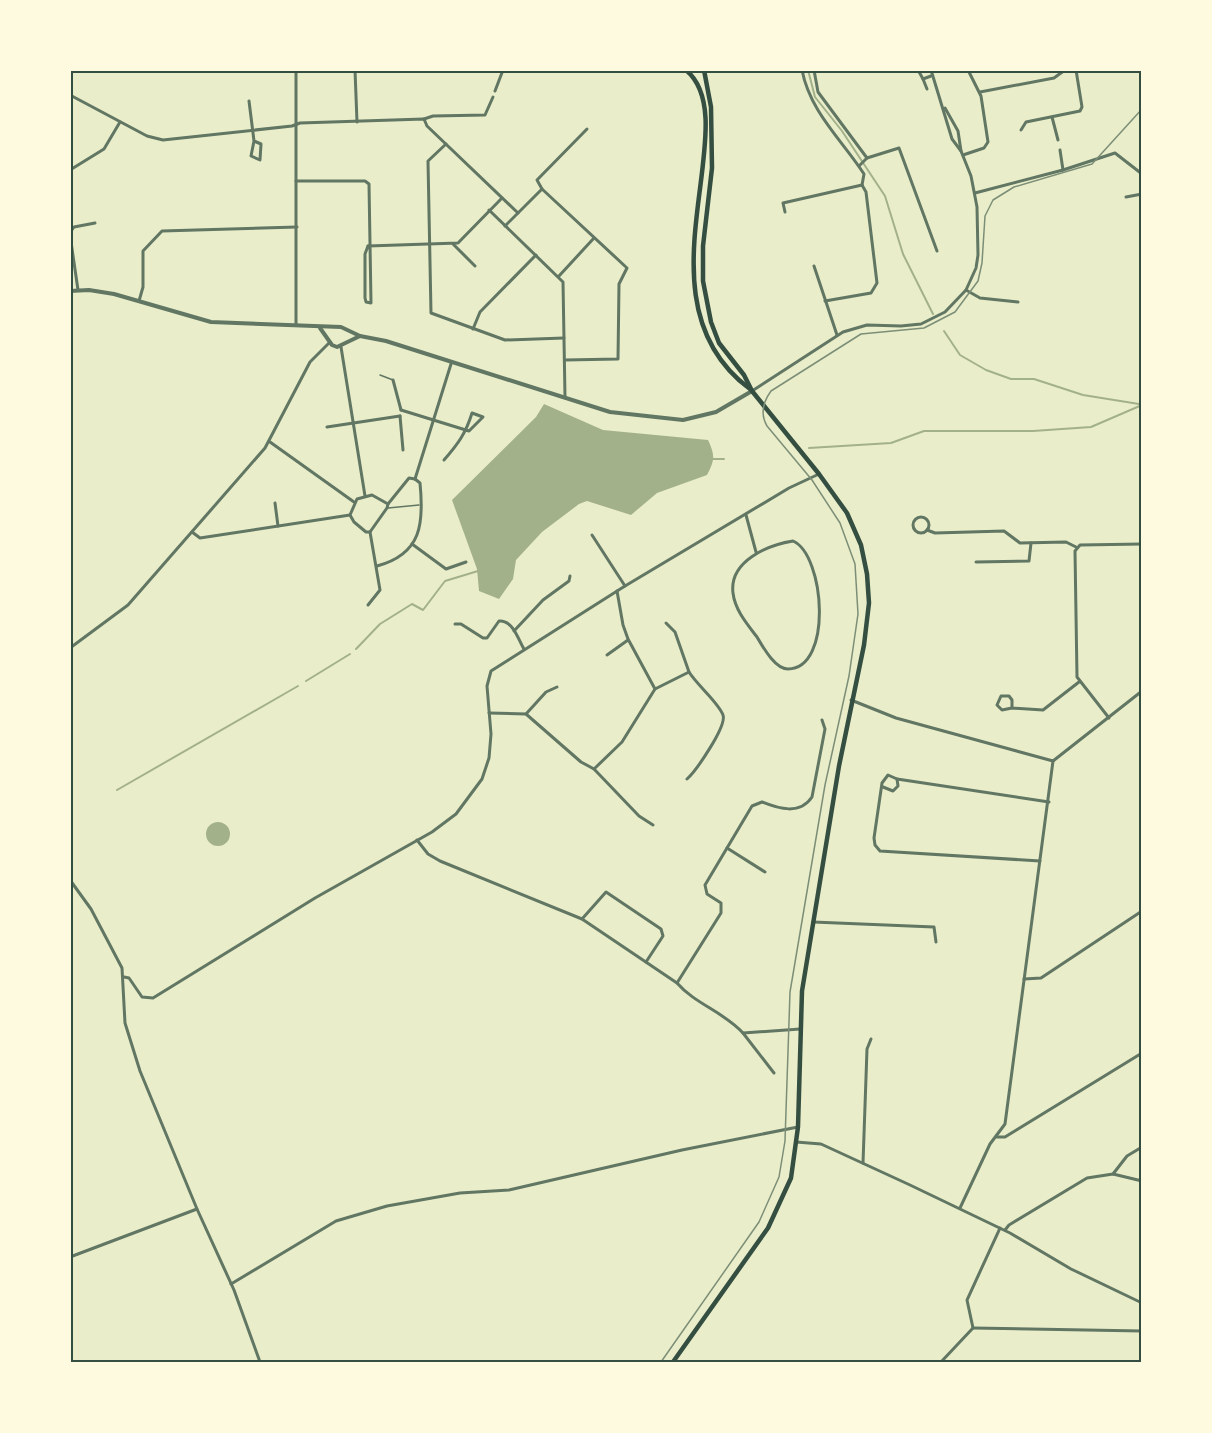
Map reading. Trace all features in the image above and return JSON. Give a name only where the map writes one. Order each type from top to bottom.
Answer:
[{"type":"main road","points":[[673,1362],[768,1228],[789,1185],[798,1127],[802,992],[851,700],[868,620],[867,574],[861,545],[847,513],[819,474],[752,391],[708,343],[696,302],[692,259],[705,133],[704,110],[698,88],[688,70],[695,70]]},
{"type":"main road","points":[[704,70],[711,107],[712,168],[703,246],[705,298],[719,343],[744,375],[752,391]]},
{"type":"street","points":[[222,70],[232,70]]},
{"type":"street","points":[[296,70],[296,325]]},
{"type":"street","points":[[356,70],[357,122]]},
{"type":"street","points":[[495,91],[503,70]]},
{"type":"street","points":[[802,70],[810,99],[818,112],[863,162]]},
{"type":"street","points":[[814,70],[818,92],[863,162],[862,185],[866,192],[877,283],[871,293],[825,301]]},
{"type":"street","points":[[918,70],[927,89]]},
{"type":"street","points":[[931,70],[944,106],[952,139],[962,153]]},
{"type":"street","points":[[962,153],[987,145],[980,92],[968,70]]},
{"type":"street","points":[[980,92],[1054,78],[1065,70]]},
{"type":"street","points":[[1021,130],[1026,122],[1080,111],[1082,107],[1076,70]]},
{"type":"street","points":[[923,79],[932,75]]},
{"type":"street","points":[[70,95],[147,136],[163,140],[296,125],[484,115],[493,97]]},
{"type":"street","points":[[249,101],[255,141],[251,156],[257,161],[262,157],[262,150],[261,144],[255,141]]},
{"type":"street","points":[[70,291],[106,292],[211,322],[341,327],[360,336],[386,341],[451,364],[610,412],[683,420],[716,412],[837,335],[867,325],[912,326],[931,320],[953,306],[966,290],[976,268],[978,255],[975,193],[962,153],[958,131],[944,106]]},
{"type":"street","points":[[1052,117],[1058,140]]},
{"type":"street","points":[[424,119],[426,126],[518,213]]},
{"type":"street","points":[[70,170],[104,149],[120,122]]},
{"type":"street","points":[[565,360],[618,359],[619,356],[619,284],[627,270],[542,189],[537,180],[587,129]]},
{"type":"street","points":[[446,144],[428,161],[430,311],[473,329],[505,339],[564,338]]},
{"type":"street","points":[[863,162],[898,148],[937,251]]},
{"type":"street","points":[[1060,150],[1063,170]]},
{"type":"street","points":[[975,193],[1063,170],[1115,153],[1142,174]]},
{"type":"street","points":[[296,181],[367,182],[368,246],[365,254],[365,298],[366,302],[371,303],[371,253],[368,246]]},
{"type":"street","points":[[785,212],[783,203],[862,185]]},
{"type":"street","points":[[505,226],[542,189]]},
{"type":"street","points":[[1126,196],[1142,194]]},
{"type":"street","points":[[368,246],[458,243],[501,198]]},
{"type":"street","points":[[489,210],[563,282],[564,399]]},
{"type":"street","points":[[78,290],[70,234],[74,227],[95,223]]},
{"type":"street","points":[[139,301],[143,287],[143,251],[162,231],[297,227]]},
{"type":"street","points":[[559,276],[594,238]]},
{"type":"street","points":[[453,244],[475,266]]},
{"type":"street","points":[[473,329],[480,312],[536,255]]},
{"type":"street","points":[[814,266],[837,335]]},
{"type":"street","points":[[966,290],[980,298],[1018,302]]},
{"type":"street","points":[[320,327],[329,340],[340,347],[365,496]]},
{"type":"street","points":[[70,648],[128,605],[270,442],[310,362],[329,340],[333,328]]},
{"type":"street","points":[[347,342],[348,332]]},
{"type":"street","points":[[340,347],[360,336]]},
{"type":"street","points":[[415,479],[451,364]]},
{"type":"street","points":[[393,380],[401,410],[403,450]]},
{"type":"street","points":[[401,410],[433,419],[467,430],[470,431],[483,417],[472,413],[467,430],[463,439],[444,460]]},
{"type":"street","points":[[327,427],[400,416]]},
{"type":"street","points":[[270,442],[354,502]]},
{"type":"street","points":[[70,880],[91,909],[124,976],[142,997],[153,998],[454,816],[482,779],[491,748],[487,686],[491,671],[625,586],[789,488],[819,474]]},
{"type":"street","points":[[368,605],[380,590],[370,532],[405,482],[409,478],[415,479],[420,483],[421,526],[412,544],[391,561],[377,566]]},
{"type":"street","points":[[350,515],[354,502],[365,496],[372,495],[388,506]]},
{"type":"street","points":[[275,503],[279,526]]},
{"type":"street","points":[[192,532],[200,538],[350,515]]},
{"type":"street","points":[[350,515],[361,529],[370,532]]},
{"type":"street","points":[[746,515],[756,552]]},
{"type":"street","points":[[927,530],[928,522],[924,518],[915,521],[914,528],[918,532],[927,530],[935,533],[1004,531],[1020,543],[1066,542],[1076,547],[1142,544]]},
{"type":"street","points":[[592,535],[625,586]]},
{"type":"street","points":[[793,542],[804,550],[814,573],[819,612],[817,636],[812,655],[798,667],[786,669],[775,662],[740,614],[733,593],[734,580],[740,569],[756,552],[793,542]]},
{"type":"street","points":[[976,562],[1029,561],[1030,543]]},
{"type":"street","points":[[412,544],[446,569],[466,562]]},
{"type":"street","points":[[1076,547],[1079,681],[1109,718]]},
{"type":"street","points":[[514,631],[522,619],[569,581],[570,576]]},
{"type":"street","points":[[617,591],[628,639],[655,689]]},
{"type":"street","points":[[455,624],[461,624],[483,638],[487,638],[499,621],[508,623],[525,649]]},
{"type":"street","points":[[666,623],[675,632],[689,672],[723,714],[724,719],[696,771],[687,779]]},
{"type":"street","points":[[607,655],[628,639]]},
{"type":"street","points":[[594,769],[622,742],[655,689],[689,672]]},
{"type":"street","points":[[1011,708],[1012,700],[1009,696],[1001,696],[998,699],[1000,709],[1007,711],[1011,708],[1043,710],[1079,681]]},
{"type":"street","points":[[526,714],[546,692],[557,687]]},
{"type":"street","points":[[960,1208],[990,1144],[1005,1124],[1053,761],[1142,691]]},
{"type":"street","points":[[851,700],[896,718],[1053,761]]},
{"type":"street","points":[[489,713],[526,714],[581,762],[594,769],[639,816],[653,825]]},
{"type":"street","points":[[677,983],[721,913],[721,903],[707,894],[704,888],[743,819],[757,803],[783,810],[810,800],[825,729],[822,720]]},
{"type":"street","points":[[1040,861],[880,851],[875,845],[874,838],[882,783],[886,777],[891,775],[897,779],[1049,802]]},
{"type":"street","points":[[883,787],[893,791],[898,786],[897,779]]},
{"type":"street","points":[[417,840],[428,854],[440,861],[582,919],[677,983],[684,992],[729,1020],[743,1033],[774,1073]]},
{"type":"street","points":[[727,848],[765,872]]},
{"type":"street","points":[[582,919],[606,892],[661,929],[663,936],[645,962]]},
{"type":"street","points":[[1024,979],[1041,978],[1142,911]]},
{"type":"street","points":[[813,922],[934,927],[936,942]]},
{"type":"street","points":[[124,976],[125,1023],[140,1071],[197,1209],[231,1284],[260,1362]]},
{"type":"street","points":[[743,1033],[800,1029]]},
{"type":"street","points":[[863,1163],[867,1049],[871,1039]]},
{"type":"street","points":[[997,1137],[1005,1137],[1142,1053]]},
{"type":"street","points":[[231,1284],[336,1221],[354,1214],[453,1194],[508,1190],[782,1128],[798,1127]]},
{"type":"street","points":[[796,1142],[821,1144],[960,1208],[1005,1230],[1071,1269],[1142,1304]]},
{"type":"street","points":[[1113,1174],[1128,1156],[1142,1147]]},
{"type":"street","points":[[1005,1230],[1009,1225],[1086,1178],[1103,1173],[1142,1181]]},
{"type":"street","points":[[70,1257],[197,1209]]},
{"type":"street","points":[[973,1328],[967,1300],[1000,1228]]},
{"type":"street","points":[[941,1362],[973,1328],[1142,1331]]},
{"type":"lane","points":[[380,375],[393,380]]},
{"type":"lane","points":[[388,506],[422,504]]},
{"type":"shaded area","points":[[544,404],[603,430],[708,440],[713,461],[707,475],[657,493],[631,515],[587,501],[579,504],[542,532],[516,560],[513,579],[499,599],[479,591],[477,569],[452,500],[536,417]]},
{"type":"shaded area","points":[[218,822],[223,823],[229,829],[229,839],[223,845],[218,846],[213,845],[207,839],[206,834],[207,829],[213,823]]},
{"type":"waterway","points":[[808,70],[815,97],[842,131],[885,196],[903,254],[933,314]]},
{"type":"waterway","points":[[944,331],[960,355],[986,370],[1011,379],[1034,379],[1083,395],[1139,404]]},
{"type":"waterway","points":[[809,448],[891,443],[924,431],[1033,431],[1091,427],[1142,405]]},
{"type":"waterway","points":[[712,459],[724,459]]},
{"type":"waterway","points":[[356,649],[380,624],[412,604],[423,610],[445,581],[478,571]]},
{"type":"waterway","points":[[306,681],[350,654]]},
{"type":"waterway","points":[[117,790],[298,686]]},
{"type":"tram line","points":[[661,1362],[759,1222],[779,1177],[785,1141],[790,992],[825,785],[849,676],[858,614],[855,564],[840,523],[812,480],[767,426],[763,413],[766,399],[771,391],[861,334],[924,328],[955,312],[978,281],[982,263],[985,216],[993,200],[1014,187],[1092,164],[1142,109]]}]
